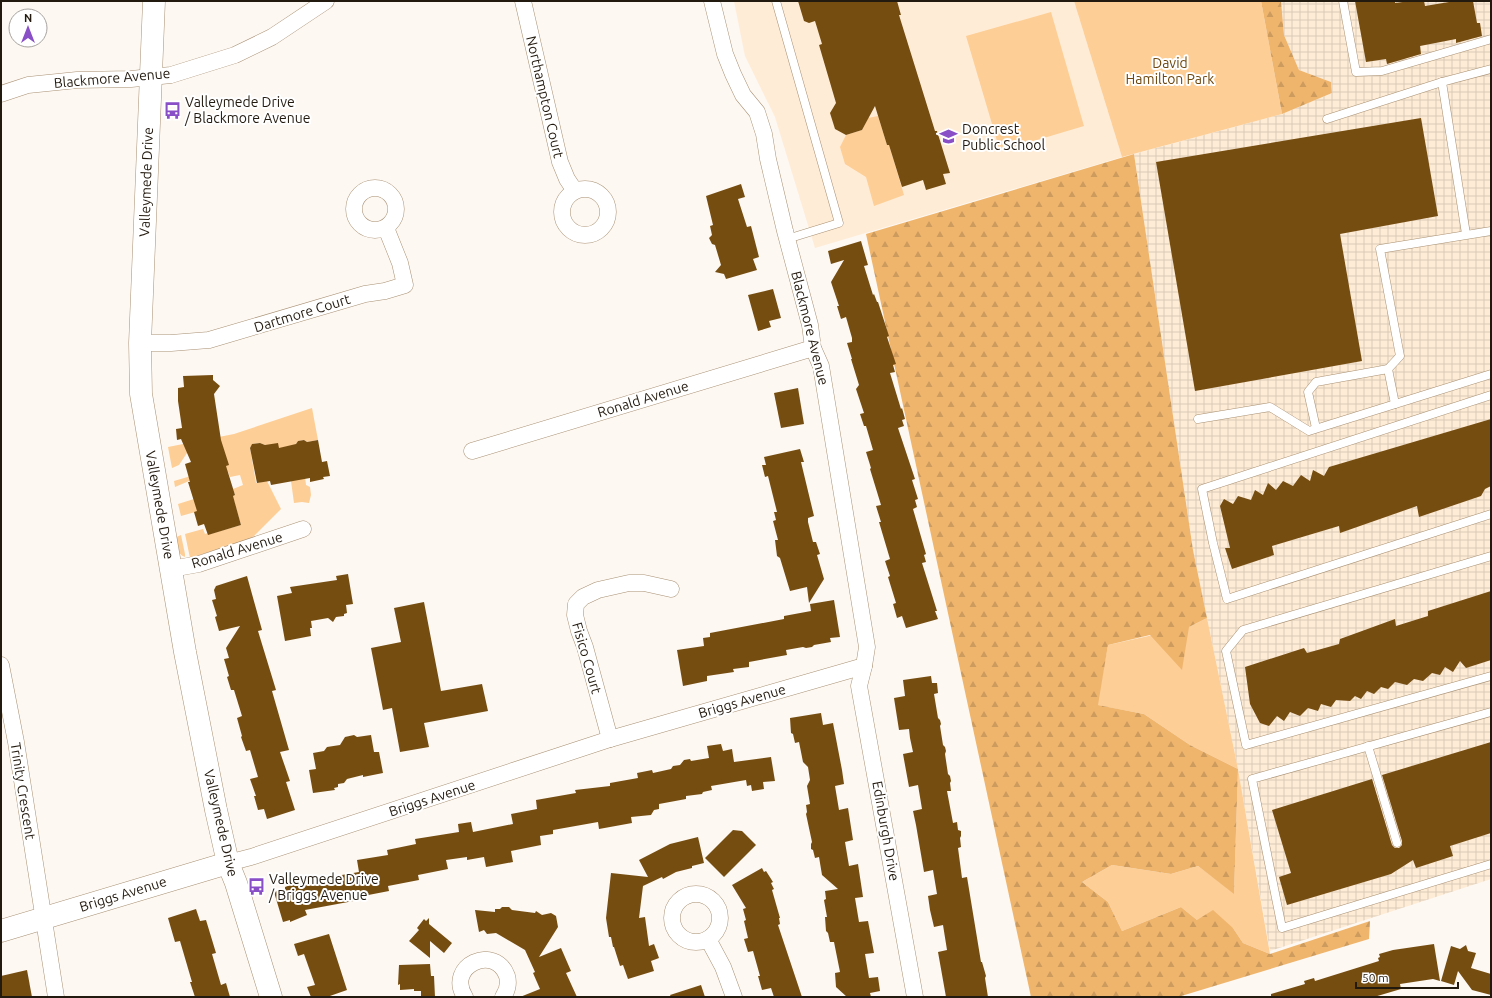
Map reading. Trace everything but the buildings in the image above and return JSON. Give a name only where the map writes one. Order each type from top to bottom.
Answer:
[{"type":"street","name":"Valleymede Drive","points":[[154,1],[140,342],[141,394],[185,652],[228,863],[236,883],[271,997]]},
{"type":"street","name":"Blackmore Avenue","points":[[1,94],[28,85],[77,80],[151,78],[171,75],[235,55],[272,37],[326,1]]},
{"type":"street","name":"Northampton Court","points":[[523,1],[560,162],[575,191]]},
{"type":"street","name":"Blackmore Avenue","points":[[712,1],[725,54],[743,95],[757,112],[764,134],[768,159],[787,239],[810,325],[813,348],[821,366],[865,632],[867,647],[864,666]]},
{"type":"street","name":"Dartmore Court","points":[[140,342],[209,340],[365,294],[385,291],[404,285],[400,263],[386,228]]},
{"type":"street","name":"Ronald Avenue","points":[[472,451],[813,348]]},
{"type":"street","name":"Ronald Avenue","points":[[171,569],[199,564],[303,529]]},
{"type":"street","name":"Fisico Court","points":[[610,739],[585,647],[579,631],[575,615],[576,604],[583,597],[598,590],[629,583],[644,583],[670,589]]},
{"type":"street","name":"Trinity Crescent","points":[[1,665],[16,742],[56,997]]},
{"type":"street","name":"Briggs Avenue","points":[[1,931],[258,854],[610,739],[864,666]]},
{"type":"street","name":"Edinburgh Drive","points":[[864,666],[859,686],[915,997]]},
{"type":"street","points":[[708,939],[723,967],[734,997]]},
{"type":"street","points":[[465,997],[460,984],[461,976],[470,964],[477,960],[485,960],[493,961],[500,965],[504,971],[508,986],[503,997]]},
{"type":"lane","points":[[776,1],[839,223],[787,239]]},
{"type":"lane","points":[[1343,1],[1356,72],[1382,71],[1491,39]]},
{"type":"lane","points":[[1327,119],[1442,82],[1491,69]]},
{"type":"lane","points":[[1442,82],[1466,234]]},
{"type":"lane","points":[[1316,428],[1308,392],[1316,382],[1388,369],[1400,356],[1380,249],[1491,231]]},
{"type":"lane","points":[[1388,369],[1395,404]]},
{"type":"lane","points":[[1198,419],[1270,407],[1309,430],[1491,374]]},
{"type":"lane","points":[[1491,396],[1202,489],[1213,543],[1227,599],[1491,514]]},
{"type":"lane","points":[[1491,556],[1243,630],[1226,651],[1246,745],[1491,676]]},
{"type":"lane","points":[[1491,712],[1252,779],[1282,928],[1491,864]]},
{"type":"lane","points":[[1368,746],[1398,843]]},
{"type":"shaded area","name":"Doncrest Public School","points":[[734,1],[1074,1],[1122,157],[815,248],[775,117],[745,56]]},
{"type":"shaded area","points":[[1281,1],[1491,1],[1491,879],[1270,951],[1238,769],[1193,550],[1134,154],[1282,114],[1332,93],[1331,82],[1299,70],[1284,35]]},
{"type":"green space","name":"David Hamilton Park","points":[[1074,1],[1261,1],[1282,114],[1122,157]]},
{"type":"green space","points":[[1261,1],[1281,1],[1284,35],[1299,70],[1331,82],[1332,93],[1282,114]]},
{"type":"green space","points":[[1051,12],[1084,126],[1000,151],[966,36]]},
{"type":"green space","points":[[878,116],[887,145],[889,145],[904,195],[874,206],[866,177],[845,164],[840,147],[846,135],[862,130],[868,118]]},
{"type":"green space","points":[[1134,154],[1193,550],[1207,618],[1189,627],[1182,670],[1150,635],[1108,645],[1098,705],[1144,714],[1190,745],[1238,769],[1234,894],[1198,866],[1171,874],[1112,865],[1082,882],[1108,902],[1122,931],[1181,907],[1197,920],[1213,910],[1233,928],[1243,943],[1270,954],[1370,921],[1369,939],[1178,997],[1031,997],[866,234]]},
{"type":"green space","points":[[312,408],[318,440],[307,442],[304,440],[298,441],[296,444],[306,485],[310,487],[311,495],[309,503],[294,503],[291,481],[265,445],[260,443],[252,444],[250,448],[256,483],[267,481],[281,509],[254,536],[247,540],[190,558],[185,534],[203,529],[205,534],[210,534],[241,525],[234,501],[181,516],[178,504],[194,499],[204,505],[235,495],[233,489],[243,485],[240,475],[230,477],[228,472],[189,481],[175,487],[174,481],[228,465],[187,453],[179,465],[172,468],[168,447],[234,434]]},
{"type":"green space","points":[[181,535],[185,557],[182,556],[176,547],[174,538]]},
{"type":"green space","points":[[1207,618],[1238,769],[1190,745],[1144,714],[1097,705],[1108,645],[1189,627]]},
{"type":"green space","points":[[1238,769],[1270,954],[1243,943],[1233,928],[1197,920],[1181,907],[1122,931],[1108,902],[1082,882],[1112,865],[1171,874],[1198,866],[1234,893]]},
{"type":"place","name":"Valleymede Drive / Blackmore Avenue","points":[[172,110]]},
{"type":"place","name":"Doncrest Public School","points":[[949,137]]},
{"type":"place","name":"Valleymede Drive / Briggs Avenue","points":[[256,887]]}]
